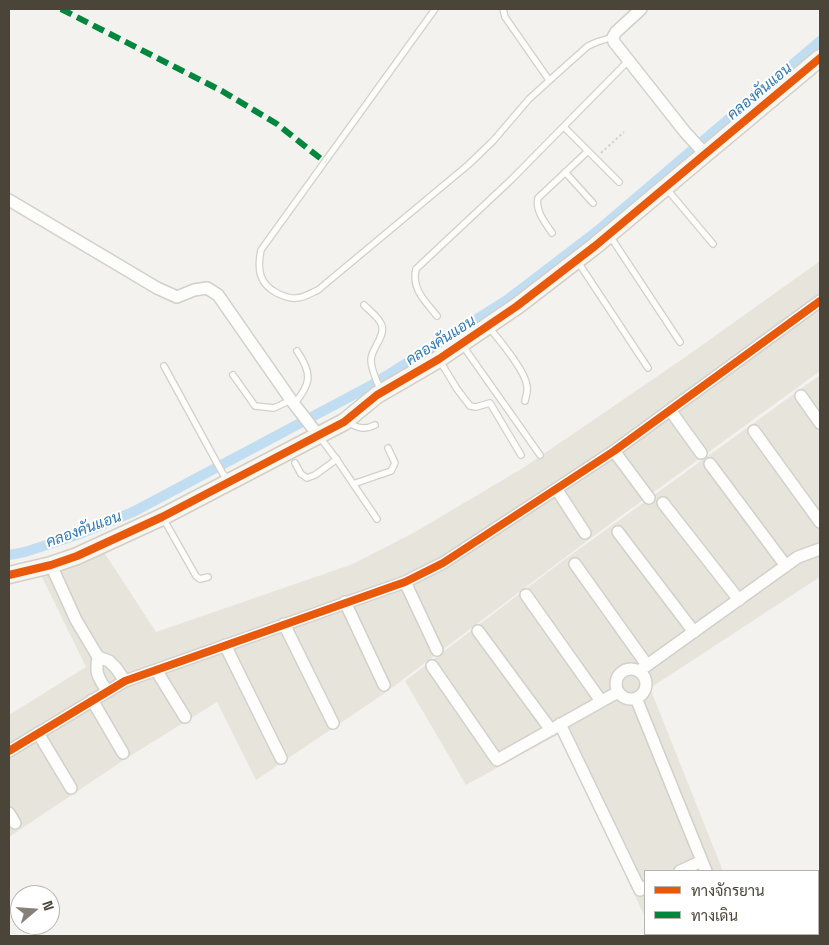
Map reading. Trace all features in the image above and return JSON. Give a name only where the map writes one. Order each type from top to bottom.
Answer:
[{"type":"street","points":[[641,9],[613,37],[614,42],[684,132],[703,152]]},
{"type":"street","points":[[9,575],[51,565],[77,556],[162,516],[227,478],[344,422],[380,389],[439,359],[517,306],[666,188],[703,152],[819,63]]},
{"type":"street","points":[[9,200],[157,288],[177,297],[194,290],[207,288],[218,295],[294,404],[318,435]]},
{"type":"street","points":[[9,750],[125,681],[406,582],[443,563],[614,451],[820,301]]},
{"type":"street","points":[[801,396],[820,423]]},
{"type":"street","points":[[670,410],[701,453]]},
{"type":"street","points":[[754,430],[820,522]]},
{"type":"street","points":[[614,451],[649,498]]},
{"type":"street","points":[[710,464],[786,566]]},
{"type":"street","points":[[557,490],[585,533]]},
{"type":"street","points":[[663,503],[739,600]]},
{"type":"street","points":[[618,532],[694,632]]},
{"type":"street","points":[[575,564],[643,668],[646,683],[644,692],[636,698],[626,698],[618,692],[615,682],[620,672],[630,668],[643,668],[798,557],[820,549]]},
{"type":"street","points":[[51,565],[76,620],[98,657],[96,669],[100,680],[108,691]]},
{"type":"street","points":[[406,582],[437,650]]},
{"type":"street","points":[[526,595],[601,701]]},
{"type":"street","points":[[345,602],[384,685]]},
{"type":"street","points":[[284,624],[333,723]]},
{"type":"street","points":[[478,631],[555,727],[640,890],[644,888]]},
{"type":"street","points":[[225,645],[281,758]]},
{"type":"street","points":[[98,657],[110,661],[125,681]]},
{"type":"street","points":[[432,666],[497,760],[618,692]]},
{"type":"street","points":[[156,670],[185,717]]},
{"type":"street","points":[[636,698],[704,866],[685,870]]},
{"type":"street","points":[[92,700],[123,753]]},
{"type":"street","points":[[38,733],[71,788]]},
{"type":"street","points":[[815,936],[820,935]]},
{"type":"lane","points":[[435,9],[262,250],[259,272],[263,282],[272,290],[283,296],[294,298],[305,296],[318,290],[468,165],[493,142],[529,99],[588,46],[613,37]]},
{"type":"lane","points":[[503,9],[505,17],[549,80]]},
{"type":"lane","points":[[438,316],[423,299],[416,287],[414,276],[416,269],[512,179],[628,61]]},
{"type":"lane","points":[[564,127],[619,182]]},
{"type":"lane","points":[[552,233],[536,204],[538,198],[588,151]]},
{"type":"lane","points":[[565,172],[593,203]]},
{"type":"lane","points":[[666,188],[713,244]]},
{"type":"lane","points":[[609,235],[680,342]]},
{"type":"lane","points":[[576,261],[648,368]]},
{"type":"lane","points":[[364,305],[382,326],[383,332],[373,350],[371,360],[372,369],[380,389]]},
{"type":"lane","points":[[488,326],[514,360],[526,380],[527,393],[525,401]]},
{"type":"lane","points":[[461,344],[540,455]]},
{"type":"lane","points":[[234,375],[255,406],[274,408],[294,404],[304,393],[308,381],[307,366],[297,351]]},
{"type":"lane","points":[[439,359],[470,406],[476,407],[490,403],[493,406],[521,456]]},
{"type":"lane","points":[[164,366],[215,460],[227,478]]},
{"type":"lane","points":[[344,422],[360,429],[368,429],[375,425]]},
{"type":"lane","points":[[318,435],[377,519]]},
{"type":"lane","points":[[353,484],[391,471],[395,463],[388,448]]},
{"type":"lane","points":[[295,464],[301,474],[307,478],[337,460]]},
{"type":"lane","points":[[162,516],[196,576],[200,579],[208,578]]},
{"type":"path","points":[[595,158],[624,132]]},
{"type":"shaded area","points":[[820,261],[820,371],[595,535],[385,693],[256,780],[217,702],[130,756],[9,837],[9,715],[86,667],[39,571],[102,549],[156,632],[353,564],[415,532],[523,468],[684,358]]},
{"type":"shaded area","points":[[820,375],[820,577],[650,688],[723,870],[644,870],[644,915],[559,734],[466,785],[405,681],[560,563]]},
{"type":"shaded area","points":[[654,935],[743,935],[738,936]]},
{"type":"waterway","name":"คลองคันแอน","points":[[9,555],[25,552],[77,535],[133,512],[370,386],[507,300],[596,232],[820,41]]},
{"type":"marked path","points":[[61,9],[222,91],[277,124],[325,162]]},
{"type":"cycle path","points":[[9,575],[51,565],[77,556],[162,517],[344,422],[377,395],[439,359],[517,306],[595,246],[820,58]]},
{"type":"cycle path","points":[[9,751],[125,681],[405,582],[443,563],[614,451],[820,301]]}]
